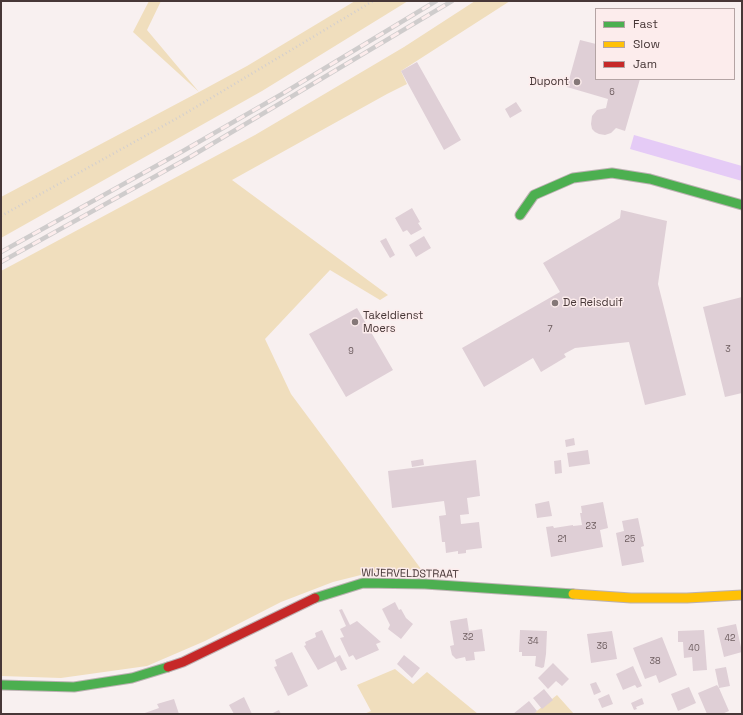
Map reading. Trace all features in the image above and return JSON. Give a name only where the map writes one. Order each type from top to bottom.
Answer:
[{"type":"street","points":[[520,215],[534,195],[573,178],[612,173],[650,179],[742,205]]},
{"type":"street","name":"WIJERVELDSTRAAT","points":[[1,685],[74,686],[132,678],[183,662],[314,598],[363,583],[425,584],[631,598],[687,598],[742,595]]},
{"type":"path","points":[[1,216],[181,116],[373,1]]},
{"type":"shaded area","points":[[149,1],[161,1],[147,30],[199,92],[133,32]]},
{"type":"shaded area","points":[[355,1],[408,1],[262,91],[1,238],[1,197],[247,66]]},
{"type":"shaded area","points":[[475,1],[510,1],[401,71],[407,84],[232,180],[388,295],[380,300],[330,270],[265,339],[291,394],[421,569],[369,573],[333,582],[281,602],[205,641],[147,666],[61,678],[1,676],[1,271],[255,135],[404,47]]},
{"type":"shaded area","points":[[634,135],[742,166],[742,181],[630,149]]},
{"type":"shaded area","points":[[395,669],[413,684],[427,672],[478,714],[364,714],[371,711],[357,685]]},
{"type":"shaded area","points":[[557,695],[574,714],[533,714]]},
{"type":"building","points":[[580,40],[595,44],[595,80],[640,80],[625,131],[616,128],[611,133],[605,135],[595,132],[592,129],[591,124],[592,116],[597,110],[606,108],[608,99],[567,87]]},
{"type":"building","points":[[417,62],[461,140],[444,150],[401,71]]},
{"type":"building","points":[[516,102],[522,111],[510,118],[505,109]]},
{"type":"building","points":[[412,208],[420,222],[418,223],[422,229],[411,235],[407,230],[403,232],[395,218]]},
{"type":"building","points":[[621,210],[667,221],[658,284],[686,395],[645,405],[629,342],[575,348],[564,354],[566,357],[541,372],[533,358],[484,387],[462,348],[560,292],[543,263],[620,218]]},
{"type":"building","points":[[424,236],[431,248],[416,257],[409,245]]},
{"type":"building","points":[[386,238],[395,255],[390,258],[380,241]]},
{"type":"building","points":[[742,297],[742,393],[725,397],[703,307]]},
{"type":"building","points":[[357,308],[393,370],[346,397],[309,334]]},
{"type":"building","points":[[574,438],[575,445],[566,447],[565,440]]},
{"type":"building","points":[[588,450],[590,464],[569,467],[567,453]]},
{"type":"building","points":[[423,459],[424,465],[412,467],[411,461]]},
{"type":"building","points":[[476,460],[480,496],[467,498],[469,514],[460,515],[461,524],[479,522],[482,548],[466,550],[466,553],[458,554],[458,551],[446,553],[445,542],[442,542],[439,516],[446,515],[444,501],[392,508],[388,471]]},
{"type":"building","points":[[561,460],[562,473],[555,474],[554,461]]},
{"type":"building","points":[[549,501],[552,516],[537,518],[535,504]]},
{"type":"building","points":[[603,502],[608,528],[600,530],[603,547],[551,557],[546,527],[553,526],[554,528],[582,525],[580,513],[582,513],[581,506]]},
{"type":"building","points":[[638,518],[644,546],[641,547],[644,562],[622,566],[616,533],[624,531],[622,521]]},
{"type":"building","points":[[395,602],[399,610],[401,609],[406,618],[413,624],[401,639],[388,629],[390,625],[382,609]]},
{"type":"building","points":[[342,609],[350,625],[357,621],[381,642],[376,644],[379,650],[356,660],[353,655],[349,657],[340,638],[344,637],[340,629],[346,626],[339,610]]},
{"type":"building","points":[[467,618],[469,631],[482,629],[485,651],[474,652],[475,660],[466,661],[465,657],[456,659],[452,655],[450,646],[454,645],[450,621]]},
{"type":"building","points":[[736,624],[742,652],[724,657],[717,628]]},
{"type":"building","points":[[322,630],[335,658],[340,655],[347,669],[341,671],[336,661],[318,670],[304,646],[306,645],[305,642],[316,637],[315,633]]},
{"type":"building","points":[[520,630],[547,631],[544,667],[542,668],[535,666],[536,656],[522,656],[522,652],[519,652]]},
{"type":"building","points":[[704,630],[707,670],[693,671],[692,657],[684,658],[683,642],[678,642],[678,631]]},
{"type":"building","points":[[612,631],[617,659],[591,663],[587,634]]},
{"type":"building","points":[[662,637],[677,675],[659,683],[656,675],[645,679],[633,648]]},
{"type":"building","points":[[292,652],[308,686],[288,696],[274,667],[277,666],[275,660]]},
{"type":"building","points":[[404,655],[420,668],[412,678],[397,664]]},
{"type":"building","points":[[553,663],[569,679],[562,686],[556,681],[548,689],[538,678]]},
{"type":"building","points":[[633,666],[642,686],[637,688],[635,685],[623,690],[616,674]]},
{"type":"building","points":[[726,667],[730,686],[719,688],[715,669]]},
{"type":"building","points":[[596,682],[601,692],[594,695],[590,684]]},
{"type":"building","points":[[717,685],[729,711],[722,714],[707,714],[698,693]]},
{"type":"building","points":[[689,687],[696,703],[678,711],[671,694]]},
{"type":"building","points":[[544,689],[553,700],[542,709],[533,698]]},
{"type":"building","points":[[609,694],[613,704],[602,708],[598,699]]},
{"type":"building","points":[[244,697],[252,714],[234,714],[229,705]]},
{"type":"building","points":[[642,698],[644,704],[636,707],[637,709],[634,710],[631,703]]},
{"type":"building","points":[[174,699],[179,714],[142,714],[159,708],[157,704]]},
{"type":"building","points":[[529,701],[537,711],[534,714],[513,714]]},
{"type":"building","points":[[279,710],[281,714],[271,714]]},
{"type":"railway","points":[[1,252],[282,94],[436,1]]},
{"type":"railway","points":[[1,262],[190,157],[452,1]]},
{"type":"traffic: fast","points":[[520,215],[534,195],[573,178],[612,173],[650,179],[742,205]]},
{"type":"traffic: fast","points":[[315,598],[363,583],[425,584],[573,594]]},
{"type":"traffic: fast","points":[[1,685],[74,687],[132,678],[168,667]]},
{"type":"traffic: slow","points":[[573,594],[631,598],[687,598],[742,595]]},
{"type":"traffic: jam","points":[[168,667],[183,662],[315,598]]},
{"type":"place","name":"Dupont","points":[[577,82]]},
{"type":"place","name":"De Reisduif","points":[[555,303]]},
{"type":"place","name":"Takeldienst Moers","points":[[355,322]]}]
